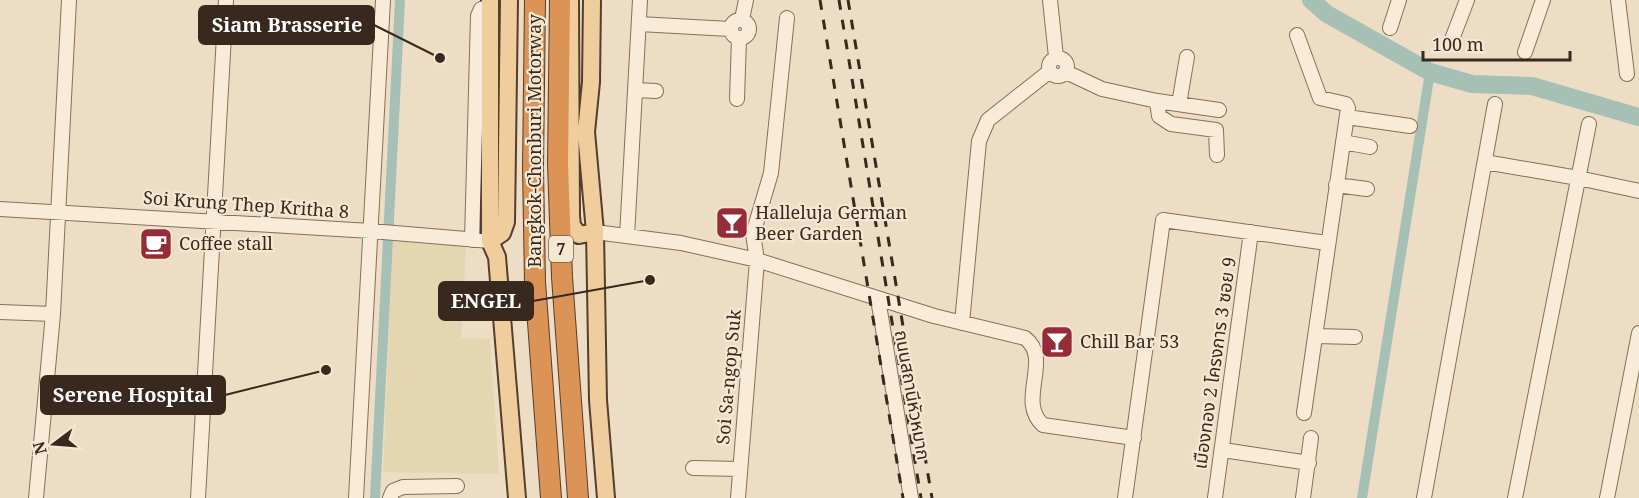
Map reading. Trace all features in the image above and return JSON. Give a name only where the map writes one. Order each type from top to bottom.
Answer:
[{"type":"highway","name":"Bangkok-Chonburi Motorway","points":[[535,0],[535,282],[550,498]]},
{"type":"highway","name":"Bangkok-Chonburi Motorway","points":[[560,0],[558,187],[578,498]]},
{"type":"main road","points":[[490,241],[504,228],[507,210],[509,0]]},
{"type":"main road","points":[[570,0],[572,226],[579,236],[595,232]]},
{"type":"main road","points":[[580,0],[586,132],[595,232],[598,399],[606,498]]},
{"type":"main road","points":[[586,132],[591,82],[592,0]]},
{"type":"main road","points":[[493,2],[489,221],[490,241],[496,256],[517,498]]},
{"type":"main road","points":[[490,128],[499,133],[508,129]]},
{"type":"main road","points":[[489,221],[500,219],[507,210]]},
{"type":"street","points":[[36,498],[53,314],[69,0]]},
{"type":"street","points":[[198,498],[226,0]]},
{"type":"street","points":[[356,498],[374,231],[383,0]]},
{"type":"street","points":[[627,236],[640,0]]},
{"type":"street","points":[[639,24],[747,36],[750,28],[742,19],[746,0]]},
{"type":"street","points":[[1050,0],[1056,57]]},
{"type":"street","points":[[1390,28],[1399,0]]},
{"type":"street","points":[[1452,42],[1467,0]]},
{"type":"street","points":[[1525,52],[1543,0]]},
{"type":"street","points":[[1618,0],[1627,74]]},
{"type":"street","points":[[472,240],[478,16],[481,9],[493,2]]},
{"type":"street","name":"Soi Sa-ngop Suk","points":[[738,498],[757,260],[753,234],[771,173],[787,18]]},
{"type":"street","points":[[735,34],[737,99]]},
{"type":"street","points":[[1297,35],[1316,92],[1323,100],[1346,104],[1347,117],[1304,413]]},
{"type":"street","points":[[1050,71],[1050,63],[1056,57]]},
{"type":"street","points":[[1056,57],[1066,62],[1066,72]]},
{"type":"street","points":[[1179,104],[1187,57]]},
{"type":"street","points":[[1050,71],[1056,76],[1066,72],[1102,89],[1157,101],[1219,110]]},
{"type":"street","points":[[962,323],[980,155],[979,141],[988,120],[1050,71]]},
{"type":"street","points":[[635,90],[656,91]]},
{"type":"street","points":[[1157,101],[1159,116],[1171,124],[1216,130],[1217,155]]},
{"type":"street","points":[[1424,498],[1496,104]]},
{"type":"street","points":[[1347,117],[1410,126]]},
{"type":"street","points":[[1515,498],[1589,124]]},
{"type":"street","points":[[1342,142],[1370,147]]},
{"type":"street","points":[[1485,162],[1578,177],[1639,191]]},
{"type":"street","points":[[1336,185],[1367,189]]},
{"type":"street","name":"Soi Krung Thep Kritha 8","points":[[0,209],[374,231],[490,241]]},
{"type":"street","points":[[1125,498],[1163,220],[1327,243]]},
{"type":"street","points":[[595,232],[681,243],[757,260],[962,323],[1025,338],[1033,344],[1036,353],[1031,402],[1034,417],[1043,424],[1134,438]]},
{"type":"street","name":"เมืองทอง 2 โครงการ 3 ซอย 9","points":[[1215,498],[1251,232]]},
{"type":"street","name":"ถนนสถานีหัวหมาก","points":[[878,298],[911,498]]},
{"type":"street","points":[[0,312],[53,314]]},
{"type":"street","points":[[1607,498],[1639,333]]},
{"type":"street","points":[[1316,336],[1355,337]]},
{"type":"street","points":[[1304,498],[1311,438]]},
{"type":"street","points":[[1222,450],[1309,463]]},
{"type":"street","points":[[693,468],[740,469]]},
{"type":"street","points":[[390,498],[393,491],[403,487],[457,486]]},
{"type":"shaded area","points":[[393,241],[466,246],[461,338],[490,339],[499,474],[383,472]]},
{"type":"waterway","points":[[375,498],[400,0]]},
{"type":"waterway","points":[[1311,0],[1327,14],[1430,72],[1472,84],[1532,86],[1639,117]]},
{"type":"waterway","points":[[1362,498],[1430,72]]},
{"type":"railway","points":[[820,0],[903,498]]},
{"type":"railway","points":[[839,0],[921,498]]},
{"type":"railway","points":[[848,0],[932,498]]},
{"type":"place","name":"Siam Brasserie","points":[[440,58]]},
{"type":"place","name":"Halleluja German Beer Garden","points":[[732,223]]},
{"type":"place","name":"Coffee stall","points":[[156,244]]},
{"type":"place","name":"ENGEL","points":[[650,280]]},
{"type":"place","name":"Chill Bar 53","points":[[1057,342]]},
{"type":"place","name":"Serene Hospital","points":[[326,370]]}]
